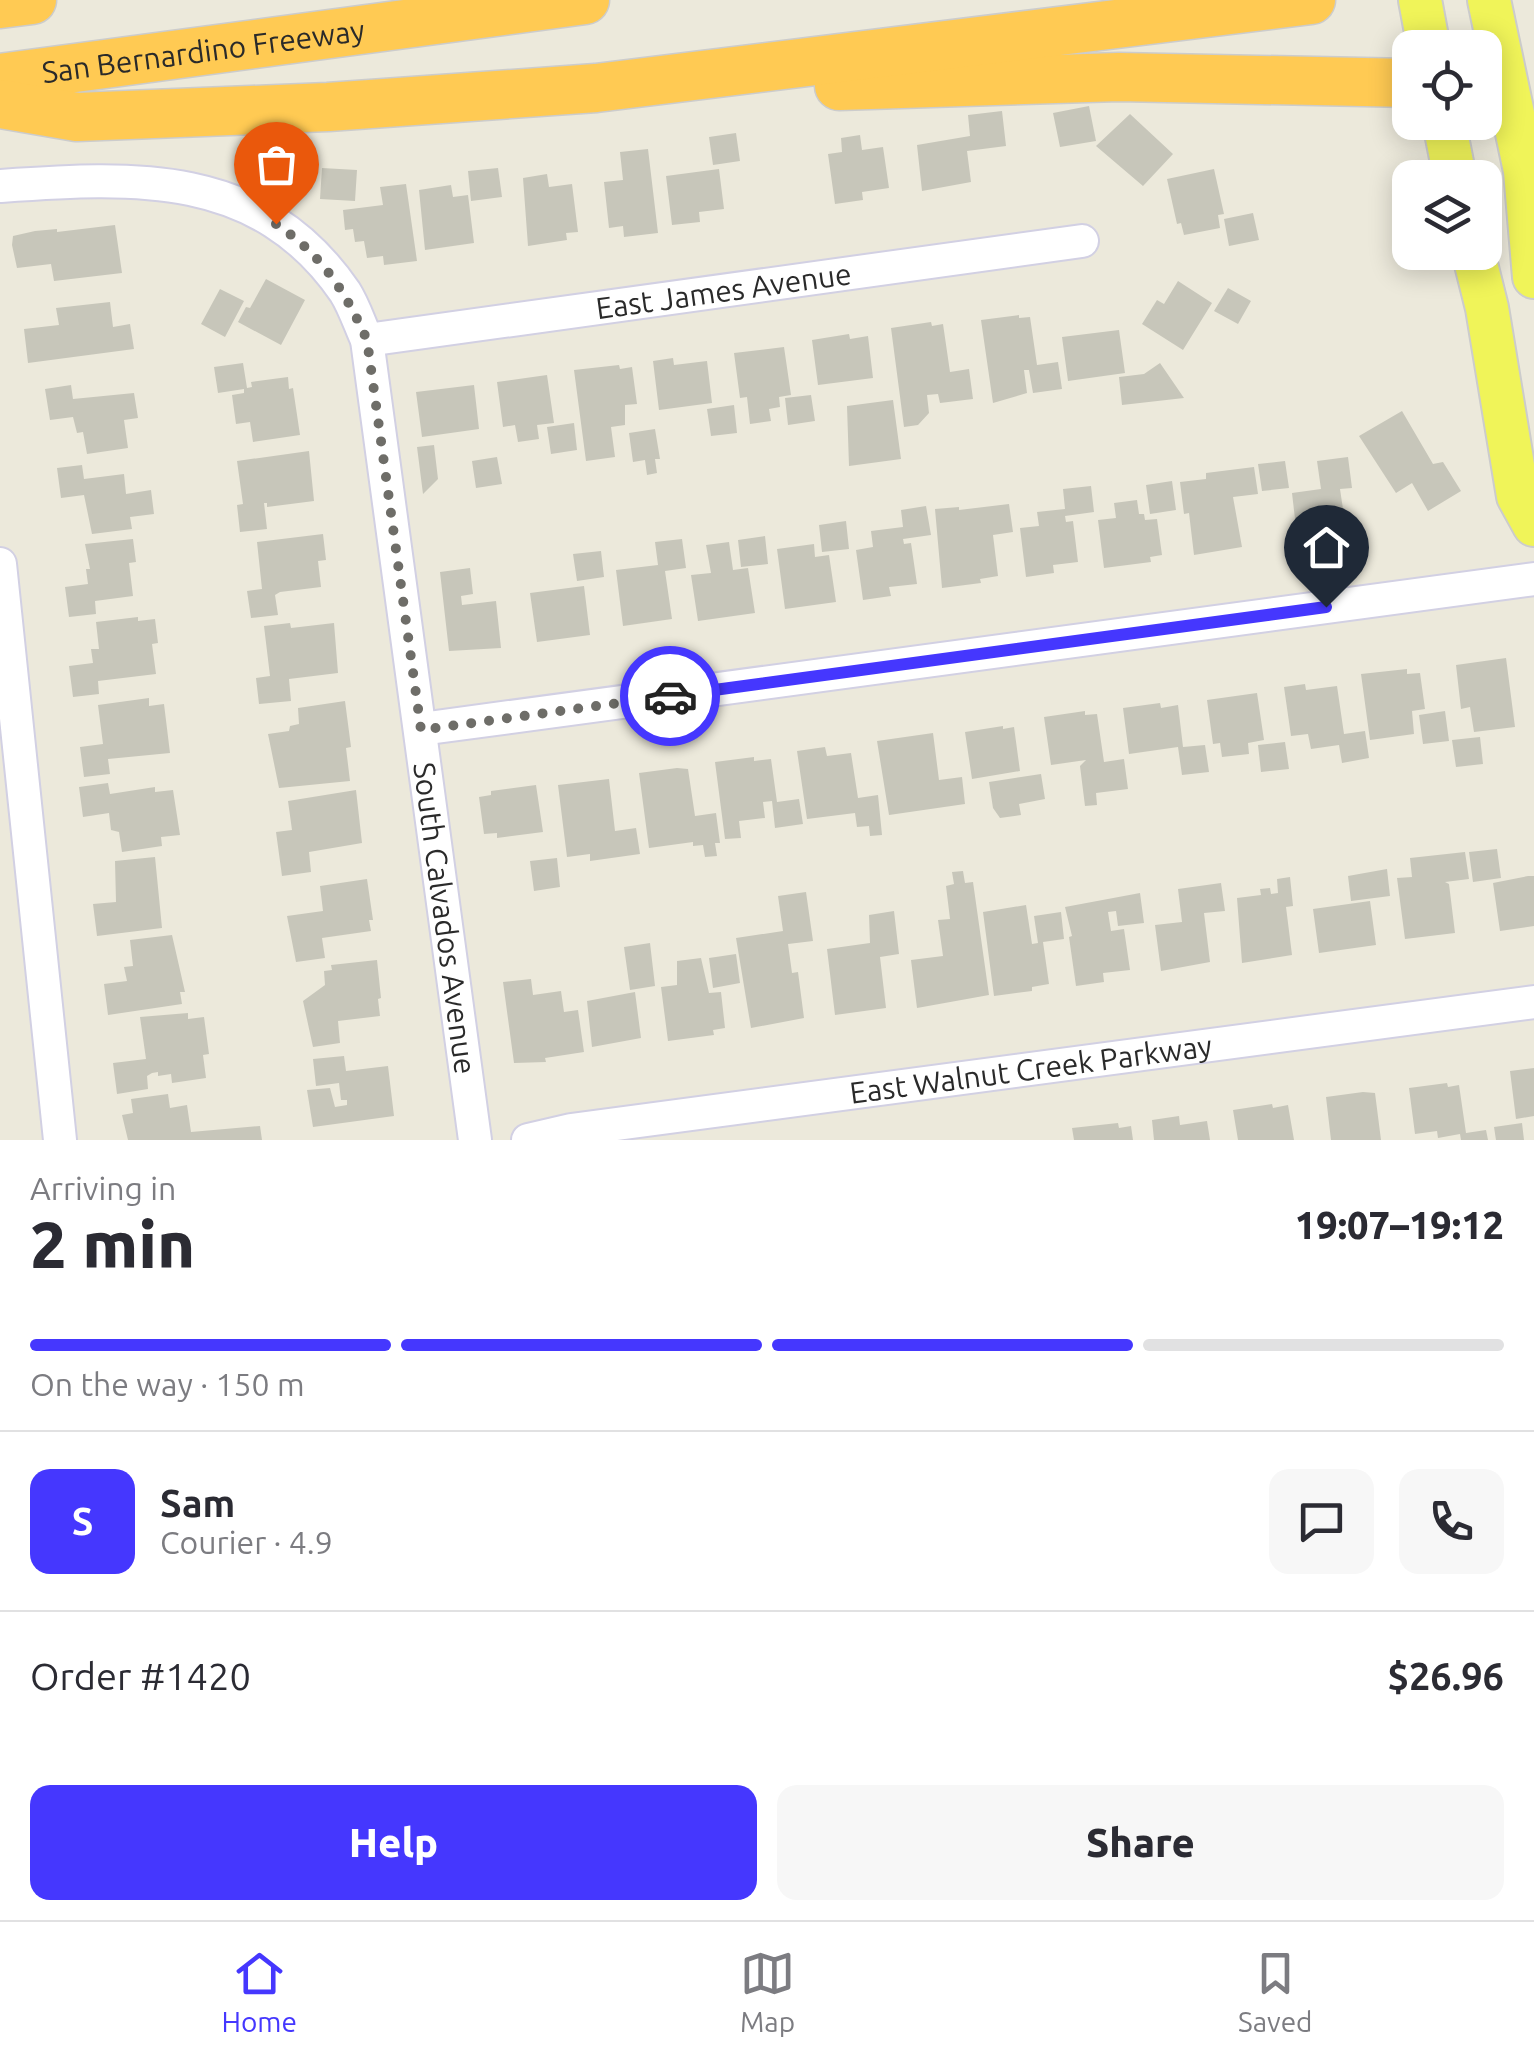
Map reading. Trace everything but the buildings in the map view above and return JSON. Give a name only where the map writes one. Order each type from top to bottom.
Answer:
[{"type":"highway","points":[[0,4],[32,0]]},
{"type":"highway","points":[[0,47],[368,0]]},
{"type":"highway","name":"San Bernardino Freeway","points":[[0,78],[585,0]]},
{"type":"highway","points":[[0,104],[78,118],[328,107],[596,88],[1302,1]]},
{"type":"highway","points":[[596,88],[675,94],[892,83],[1119,78],[1392,83]]},
{"type":"main road","points":[[1420,0],[1426,30]]},
{"type":"main road","points":[[1489,0],[1524,171],[1532,222],[1530,261],[1534,277]]},
{"type":"main road","points":[[1478,270],[1518,496],[1534,525]]},
{"type":"street","name":"South Calvados Avenue","points":[[0,186],[106,179],[200,189],[251,208],[301,241],[346,293],[367,340],[476,1140]]},
{"type":"street","name":"East James Avenue","points":[[367,340],[1082,241]]},
{"type":"street","points":[[0,564],[60,1140]]},
{"type":"street","points":[[421,730],[1534,579]]},
{"type":"street","name":"East Walnut Creek Parkway","points":[[528,1140],[571,1130],[1534,1002]]},
{"type":"way so far","points":[[276,224],[301,241],[346,293],[367,340],[421,730],[670,696]]},
{"type":"route","points":[[670,696],[1326,607]]}]
